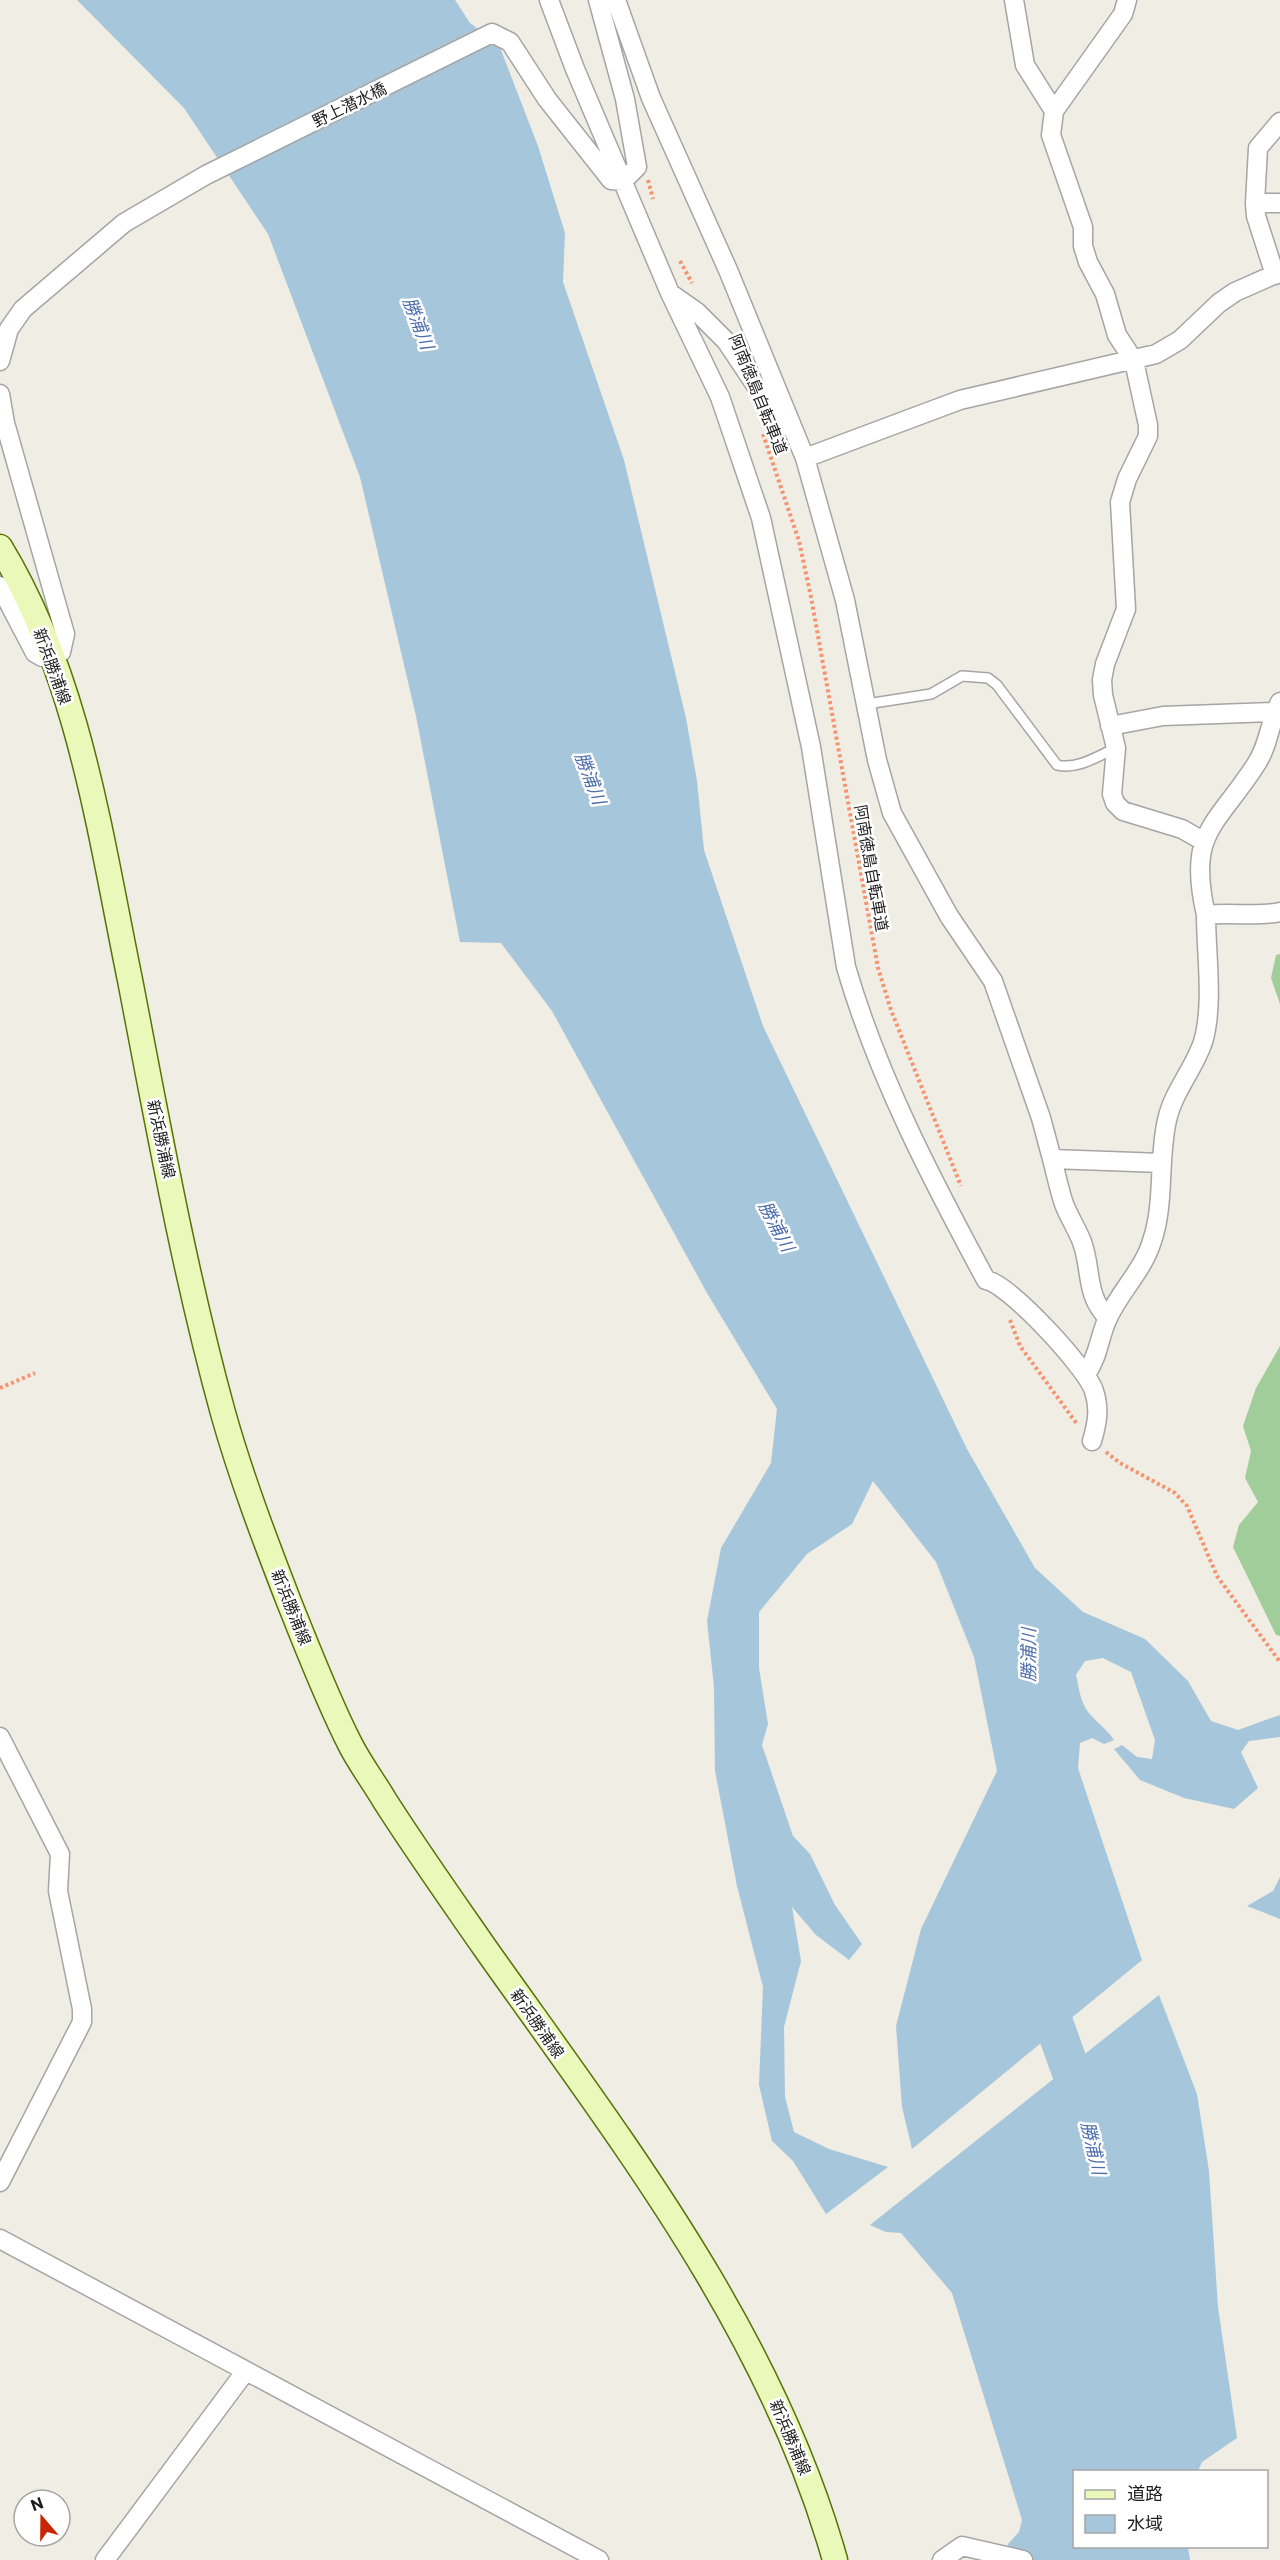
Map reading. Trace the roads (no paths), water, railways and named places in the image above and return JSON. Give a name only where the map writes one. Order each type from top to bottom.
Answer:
[{"type":"main road","name":"新浜勝浦線","points":[[0,547],[53,656],[76,730],[97,818],[191,1283],[224,1416],[255,1512],[297,1620],[351,1747],[419,1855],[610,2126],[719,2291],[783,2418],[820,2506],[835,2560]]},
{"type":"street","points":[[549,0],[670,293],[720,397],[761,518],[811,747],[846,967],[883,1071],[920,1152],[986,1281],[994,1282],[1030,1314],[1086,1374],[1094,1391],[1099,1414],[1092,1441]]},
{"type":"street","points":[[598,0],[625,99],[637,167],[623,181]]},
{"type":"street","points":[[616,0],[651,98],[728,270],[803,452],[844,600],[877,760],[892,813],[944,906],[993,981],[1041,1118],[1065,1204],[1082,1242],[1087,1259],[1088,1283],[1097,1308],[1108,1318]]},
{"type":"street","points":[[1014,0],[1025,64],[1054,111]]},
{"type":"street","points":[[1127,0],[1123,14],[1054,111],[1051,135],[1083,228],[1083,246],[1088,262],[1105,294],[1117,336],[1134,361],[1148,425],[1148,436],[1126,479],[1120,502],[1126,609],[1105,664],[1102,680],[1102,694],[1116,748],[1112,794],[1114,803],[1123,811],[1182,830],[1203,841]]},
{"type":"street","name":"野上潜水橋","points":[[0,361],[9,329],[23,309],[124,223],[206,175],[492,33],[510,42],[547,99],[611,180],[623,181]]},
{"type":"street","points":[[803,452],[969,398],[1156,354],[1180,340],[1219,303],[1235,292],[1278,274],[1256,216],[1256,203],[1258,148],[1280,122]]},
{"type":"street","points":[[1256,203],[1280,202]]},
{"type":"street","points":[[670,293],[697,312],[726,341],[762,391],[778,420],[803,452]]},
{"type":"street","points":[[0,394],[5,423],[65,634],[62,652],[42,657],[35,653],[0,586]]},
{"type":"street","points":[[1086,1374],[1094,1364],[1108,1318],[1141,1268],[1153,1240],[1162,1144],[1169,1111],[1197,1060],[1204,1038],[1207,1006],[1206,915],[1199,872],[1203,841],[1220,811],[1260,758],[1268,743],[1277,707],[1163,716],[1110,726]]},
{"type":"street","points":[[1206,915],[1245,912],[1266,915],[1280,912]]},
{"type":"street","points":[[1052,1159],[1162,1163]]},
{"type":"street","points":[[0,1737],[60,1854],[58,1891],[82,2008],[82,2022],[0,2182]]},
{"type":"street","points":[[0,2239],[597,2560]]},
{"type":"street","points":[[105,2560],[245,2372]]},
{"type":"street","points":[[942,2560],[962,2546],[1023,2560]]},
{"type":"lane","points":[[867,704],[931,694],[962,676],[988,678],[997,685],[1057,765],[1066,767],[1080,764],[1116,748]]},
{"type":"water","points":[[77,0],[455,0],[470,23],[499,45],[538,146],[565,233],[563,282],[624,460],[686,718],[697,781],[704,850],[763,1026],[967,1449],[1035,1568],[1083,1612],[1145,1639],[1188,1681],[1211,1721],[1238,1730],[1280,1715],[1280,1737],[1249,1741],[1241,1752],[1258,1788],[1234,1809],[1184,1798],[1140,1780],[1114,1749],[1122,1745],[1137,1757],[1152,1759],[1155,1740],[1131,1672],[1103,1658],[1085,1661],[1076,1675],[1081,1699],[1088,1712],[1114,1740],[1104,1744],[1092,1738],[1080,1743],[1078,1768],[1142,1960],[912,2149],[902,2107],[896,2026],[921,1929],[997,1771],[974,1657],[936,1562],[873,1481],[852,1524],[807,1554],[759,1612],[759,1668],[768,1724],[762,1745],[793,1836],[810,1854],[835,1905],[862,1944],[849,1960],[816,1935],[792,1907],[801,1961],[784,2027],[785,2097],[794,2132],[829,2149],[888,2167],[826,2214],[793,2161],[772,2141],[759,2085],[763,1987],[737,1886],[715,1771],[714,1687],[707,1621],[721,1548],[771,1463],[777,1409],[707,1293],[552,1011],[501,943],[460,942],[416,716],[360,477],[268,234],[184,108]]},
{"type":"water","points":[[1280,1877],[1280,1919],[1247,1906],[1273,1891]]},
{"type":"water","points":[[1159,1995],[1197,2094],[1209,2171],[1218,2307],[1237,2438],[1202,2462],[1198,2470],[1073,2470],[1073,2548],[1188,2548],[1190,2560],[1007,2560],[1008,2544],[1019,2532],[1022,2520],[952,2293],[901,2233],[886,2232],[870,2225]]},
{"type":"waterway","name":"勝浦川","points":[[1038,1979],[1087,2116]]}]
